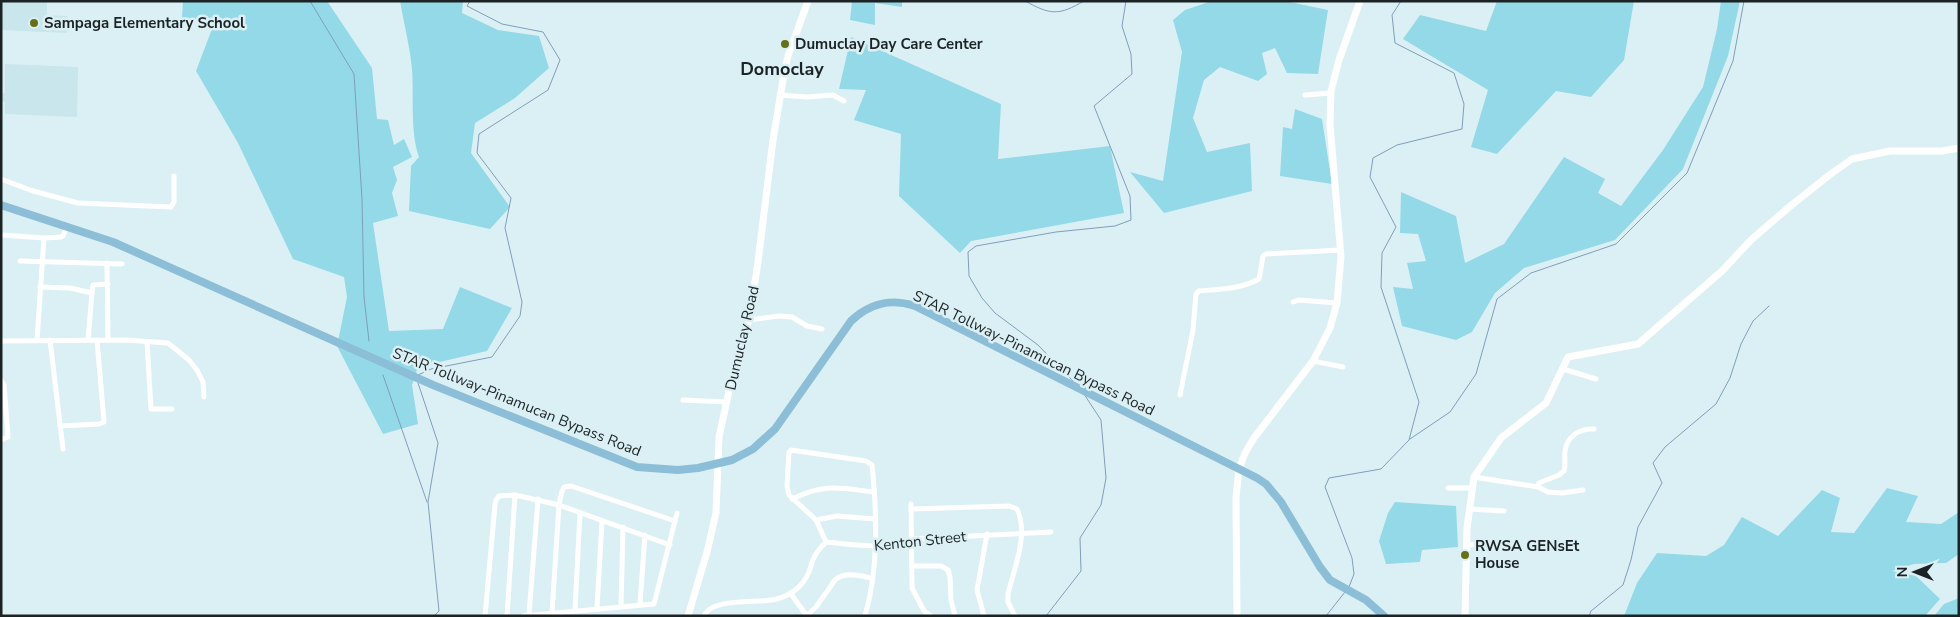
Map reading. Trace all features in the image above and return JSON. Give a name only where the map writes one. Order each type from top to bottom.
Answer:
[{"type":"main road","name":"STAR Tollway-Pinamucan Bypass Road","points":[[1,205],[67,226],[144,255],[433,385],[637,467],[678,470],[698,468],[732,460],[753,450],[776,429],[851,321],[873,306],[897,302],[915,306],[1257,478],[1273,492],[1286,510],[1320,567],[1330,580],[1366,600],[1384,616]]},
{"type":"street","name":"Dumuclay Road","points":[[688,616],[707,552],[716,513],[719,437],[736,359],[749,320],[780,95],[788,56],[808,1]]},
{"type":"street","points":[[1237,616],[1236,514],[1239,469],[1254,438],[1313,361],[1330,328],[1337,303],[1340,286],[1340,250],[1330,124],[1331,93],[1339,60],[1360,1]]},
{"type":"street","points":[[1305,95],[1331,93]]},
{"type":"street","points":[[780,95],[807,98],[833,95],[844,101]]},
{"type":"street","points":[[1465,616],[1469,509],[1474,476],[1501,438],[1546,403],[1568,357],[1638,344],[1722,271],[1751,240],[1788,208],[1852,159],[1890,151],[1942,151],[1959,148]]},
{"type":"street","points":[[1,179],[33,191],[78,203],[171,207],[174,202],[174,176]]},
{"type":"street","points":[[2,235],[44,238],[62,237],[67,226]]},
{"type":"street","points":[[37,340],[44,238]]},
{"type":"street","points":[[1180,395],[1193,330],[1196,294],[1199,291],[1230,288],[1259,279],[1263,256],[1266,254],[1340,250]]},
{"type":"street","points":[[20,261],[43,260],[122,264]]},
{"type":"street","points":[[107,263],[108,340]]},
{"type":"street","points":[[88,340],[93,285],[108,284]]},
{"type":"street","points":[[40,287],[70,288],[92,293]]},
{"type":"street","points":[[1293,302],[1299,300],[1337,303]]},
{"type":"street","points":[[749,320],[779,316],[792,317],[807,326],[822,329]]},
{"type":"street","points":[[50,340],[63,449]]},
{"type":"street","points":[[60,426],[99,424],[104,422],[97,340]]},
{"type":"street","points":[[1,341],[108,340],[168,343],[189,360],[197,370],[203,382],[204,397]]},
{"type":"street","points":[[147,342],[150,409],[172,409]]},
{"type":"street","points":[[1313,361],[1343,367]]},
{"type":"street","points":[[1563,369],[1596,379]]},
{"type":"street","points":[[1,380],[4,385],[8,437],[1,440]]},
{"type":"street","points":[[683,400],[727,402]]},
{"type":"street","points":[[1538,487],[1539,483],[1564,471],[1566,447],[1576,433],[1586,428],[1594,429]]},
{"type":"street","points":[[704,616],[706,610],[725,603],[776,600],[791,594],[802,583],[816,554],[826,542],[816,520],[789,495],[787,486],[789,452],[791,450],[871,463],[874,492],[875,547],[865,616]]},
{"type":"street","points":[[1474,476],[1538,487],[1554,493],[1583,490]]},
{"type":"street","points":[[552,613],[559,505],[563,489],[571,486],[675,521]]},
{"type":"street","points":[[792,499],[818,488],[836,487],[874,492]]},
{"type":"street","points":[[1448,488],[1472,488]]},
{"type":"street","points":[[485,616],[496,500],[500,495],[538,499],[559,505],[670,545]]},
{"type":"street","points":[[507,616],[515,496]]},
{"type":"street","points":[[529,615],[538,499]]},
{"type":"street","points":[[931,616],[924,611],[912,588],[911,507],[1010,506],[1017,510],[1020,517],[1022,534],[1008,594],[1008,602],[1016,616]]},
{"type":"street","points":[[1469,509],[1504,511]]},
{"type":"street","points":[[575,610],[580,513]]},
{"type":"street","points":[[523,616],[654,604],[677,513]]},
{"type":"street","points":[[816,520],[837,516],[875,519]]},
{"type":"street","points":[[597,608],[602,520]]},
{"type":"street","points":[[621,606],[623,527]]},
{"type":"street","name":"Kenton Street","points":[[826,542],[875,547],[900,543],[911,539],[1051,532]]},
{"type":"street","points":[[984,616],[977,590],[987,534]]},
{"type":"street","points":[[640,604],[645,535]]},
{"type":"street","points":[[1467,545],[1512,544]]},
{"type":"street","points":[[913,566],[941,566],[948,570],[951,600],[955,616]]},
{"type":"street","points":[[791,594],[806,616],[816,607],[835,580],[840,577],[846,574],[872,578]]},
{"type":"shaded area","name":"Sampaga Elementary School","points":[[1,1],[47,1],[47,15],[67,16],[67,33],[1,30]]},
{"type":"shaded area","points":[[183,1],[327,1],[372,68],[377,119],[388,120],[394,145],[404,139],[412,157],[393,167],[397,180],[392,193],[398,216],[373,223],[389,331],[443,329],[460,287],[512,308],[487,351],[418,367],[412,385],[418,424],[383,434],[337,346],[347,297],[344,277],[293,259],[238,143],[196,71],[215,21],[182,18]]},
{"type":"shaded area","points":[[400,1],[463,1],[462,13],[498,30],[539,36],[549,68],[515,98],[475,123],[471,153],[510,207],[490,229],[409,211],[411,166],[419,157],[413,125],[411,61]]},
{"type":"shaded area","points":[[852,1],[902,1],[902,7],[875,3],[875,25],[850,20]]},
{"type":"shaded area","points":[[1212,1],[1285,1],[1328,10],[1318,74],[1287,73],[1275,48],[1262,53],[1267,74],[1258,81],[1220,67],[1204,80],[1193,118],[1207,152],[1250,143],[1252,191],[1164,213],[1130,172],[1163,181],[1182,52],[1173,20],[1185,10]]},
{"type":"shaded area","points":[[1497,1],[1634,1],[1624,60],[1591,97],[1556,91],[1497,154],[1471,147],[1488,90],[1403,39],[1420,15],[1486,31]]},
{"type":"shaded area","points":[[1721,1],[1740,1],[1728,56],[1683,169],[1615,240],[1524,268],[1495,293],[1472,332],[1456,340],[1402,326],[1393,287],[1413,289],[1407,263],[1426,261],[1418,234],[1400,233],[1401,192],[1456,216],[1465,263],[1504,244],[1564,157],[1605,179],[1598,193],[1621,206],[1663,150],[1703,87],[1717,29]]},
{"type":"shaded area","points":[[851,37],[1001,104],[998,159],[1110,146],[1124,213],[971,241],[960,253],[899,196],[901,134],[854,120],[866,90],[839,89]]},
{"type":"shaded area","points":[[5,64],[78,67],[77,117],[5,114],[5,102],[1,101],[1,93],[5,93]]},
{"type":"shaded area","points":[[1295,109],[1322,119],[1332,184],[1280,176],[1283,127],[1292,129]]},
{"type":"shaded area","points":[[1887,488],[1918,496],[1906,522],[1941,524],[1959,512],[1959,554],[1946,563],[1914,564],[1892,571],[1916,576],[1940,599],[1925,616],[1624,616],[1637,583],[1657,553],[1706,556],[1724,545],[1742,517],[1778,536],[1822,490],[1840,498],[1831,532],[1854,533]]},
{"type":"shaded area","points":[[1395,502],[1456,506],[1458,547],[1422,550],[1420,562],[1386,564],[1379,541],[1388,513]]},
{"type":"shaded area","points":[[1959,598],[1959,616],[1934,616],[1944,604]]},
{"type":"waterway","points":[[310,1],[354,74],[362,199],[364,297],[369,341]]},
{"type":"waterway","points":[[418,375],[431,369],[492,357],[520,316],[522,302],[505,228],[511,198],[477,153],[479,134],[548,90],[560,60],[543,32],[502,24],[467,6],[470,1]]},
{"type":"waterway","points":[[1025,1],[1054,12],[1067,9],[1084,1]]},
{"type":"waterway","points":[[1073,381],[1038,345],[995,313],[982,298],[969,276],[968,252],[976,246],[1056,232],[1115,226],[1131,220],[1130,196],[1094,106],[1132,74],[1131,54],[1122,26],[1126,1]]},
{"type":"waterway","points":[[1349,587],[1354,574],[1352,558],[1325,487],[1329,478],[1381,469],[1409,440],[1419,402],[1381,287],[1382,253],[1396,227],[1370,177],[1373,158],[1397,145],[1462,129],[1464,104],[1454,73],[1395,43],[1392,15],[1401,1]]},
{"type":"waterway","points":[[1410,439],[1450,412],[1476,374],[1497,299],[1531,273],[1616,244],[1687,173],[1733,61],[1744,1]]},
{"type":"waterway","points":[[1589,616],[1591,611],[1623,585],[1638,527],[1662,483],[1653,463],[1665,447],[1716,404],[1730,378],[1741,344],[1753,321],[1769,306]]},
{"type":"waterway","points":[[383,375],[427,502]]},
{"type":"waterway","points":[[418,383],[438,443],[428,502],[439,611],[434,616]]},
{"type":"waterway","points":[[1046,616],[1081,571],[1080,538],[1101,505],[1106,478],[1101,420],[1084,394]]},
{"type":"waterway","points":[[1326,616],[1345,592]]},
{"type":"place","name":"Sampaga Elementary School","points":[[34,23]]},
{"type":"place","name":"Dumuclay Day Care Center","points":[[785,44]]},
{"type":"place","name":"RWSA GENsEt House","points":[[1465,555]]},
{"type":"district","name":"Domoclay","points":[[782,69]]}]
